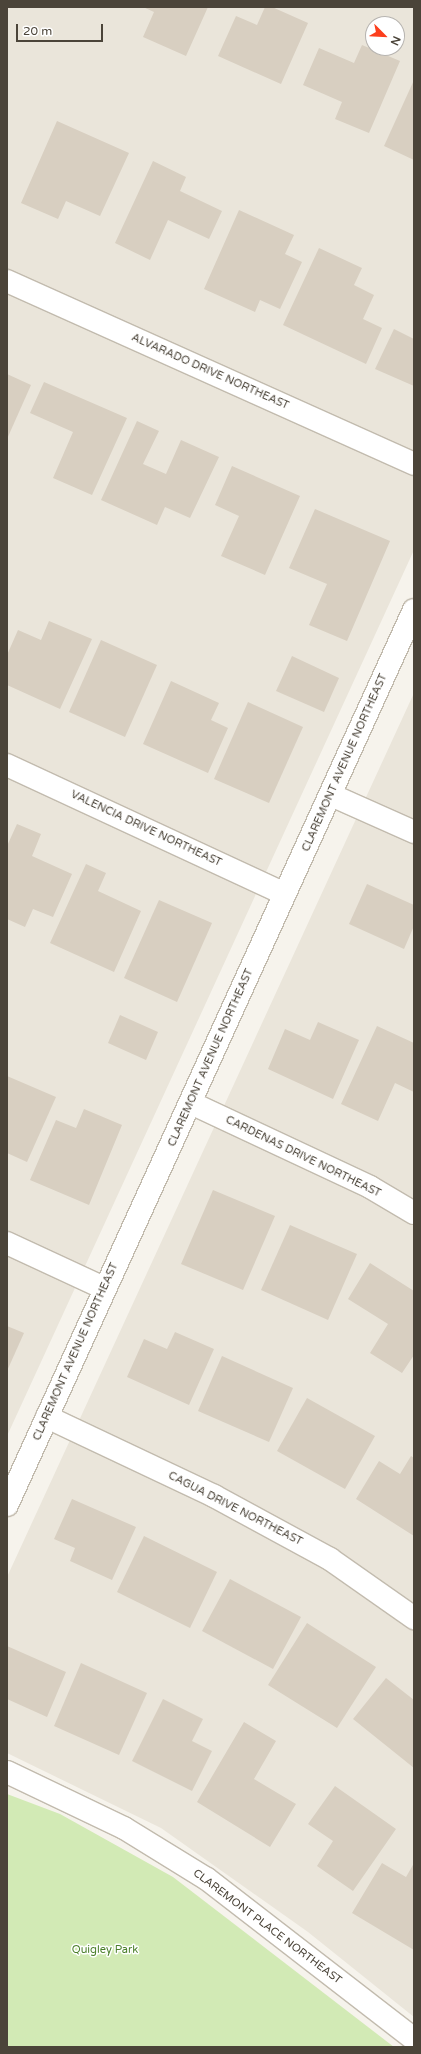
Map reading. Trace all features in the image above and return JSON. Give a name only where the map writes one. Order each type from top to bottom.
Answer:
[{"type":"street","name":"ALVARADO DRIVE NORTHEAST","points":[[7,281],[414,464]]},
{"type":"street","name":"CLAREMONT AVENUE NORTHEAST","points":[[7,1505],[104,1288],[191,1103],[414,610]]},
{"type":"street","name":"VALENCIA DRIVE NORTHEAST","points":[[7,765],[285,894]]},
{"type":"street","points":[[331,795],[414,832]]},
{"type":"street","name":"CARDENAS DRIVE NORTHEAST","points":[[191,1103],[370,1187],[414,1213]]},
{"type":"street","points":[[7,1243],[104,1288]]},
{"type":"street","name":"CAGUA DRIVE NORTHEAST","points":[[47,1417],[214,1496],[330,1559],[414,1618]]},
{"type":"street","name":"CLAREMONT PLACE NORTHEAST","points":[[7,1772],[124,1828],[207,1879],[414,2039]]},
{"type":"shaded area","points":[[7,7],[414,7],[414,550],[7,1436]]},
{"type":"shaded area","points":[[414,693],[414,2017],[308,1932],[161,1828],[7,1753],[7,1577]]},
{"type":"green space","name":"Quigley Park","points":[[7,1794],[60,1814],[173,1877],[394,2047],[7,2047]]},
{"type":"building","points":[[143,7],[208,7],[186,56],[143,37],[154,12]]},
{"type":"building","points":[[265,7],[272,7],[308,23],[281,84],[218,56],[236,16],[257,25]]},
{"type":"building","points":[[362,45],[365,46],[365,56],[388,56],[400,61],[369,133],[335,119],[342,102],[303,85],[319,48],[354,63]]},
{"type":"building","points":[[414,80],[414,160],[384,146]]},
{"type":"building","points":[[57,121],[129,153],[100,216],[66,201],[58,219],[21,203]]},
{"type":"building","points":[[153,161],[186,177],[180,191],[222,211],[209,239],[168,220],[150,260],[115,243]]},
{"type":"building","points":[[239,210],[294,235],[285,254],[302,262],[280,309],[260,300],[255,312],[204,289]]},
{"type":"building","points":[[319,248],[362,268],[354,285],[374,295],[363,319],[382,328],[366,364],[283,325]]},
{"type":"building","points":[[394,329],[414,339],[414,386],[375,369]]},
{"type":"building","points":[[7,374],[31,385],[7,439]]},
{"type":"building","points":[[44,382],[127,418],[92,495],[53,478],[73,432],[30,413]]},
{"type":"building","points":[[137,421],[159,431],[143,464],[166,474],[181,440],[219,457],[190,518],[165,507],[157,525],[101,500]]},
{"type":"building","points":[[232,466],[300,496],[265,575],[221,556],[239,516],[215,505]]},
{"type":"building","points":[[315,509],[390,541],[347,641],[309,625],[327,584],[289,568]]},
{"type":"building","points":[[49,621],[92,639],[60,709],[7,685],[7,655],[18,630],[41,640]]},
{"type":"building","points":[[101,640],[157,665],[125,737],[69,712]]},
{"type":"building","points":[[292,656],[339,678],[324,712],[276,691]]},
{"type":"building","points":[[171,681],[219,703],[211,720],[228,728],[208,773],[143,744]]},
{"type":"building","points":[[248,702],[303,727],[269,803],[214,779]]},
{"type":"building","points":[[17,824],[41,834],[32,856],[72,874],[53,917],[33,909],[25,927],[7,919],[7,846]]},
{"type":"building","points":[[86,864],[106,873],[98,891],[141,911],[114,972],[50,943]]},
{"type":"building","points":[[367,884],[414,905],[414,926],[404,949],[349,924]]},
{"type":"building","points":[[159,900],[212,923],[177,1002],[124,978]]},
{"type":"building","points":[[120,1015],[158,1032],[146,1060],[108,1043]]},
{"type":"building","points":[[318,1022],[359,1040],[333,1099],[268,1069],[285,1029],[310,1040]]},
{"type":"building","points":[[377,1026],[414,1043],[414,1092],[395,1083],[378,1121],[341,1104]]},
{"type":"building","points":[[7,1076],[56,1097],[27,1162],[7,1153]]},
{"type":"building","points":[[84,1109],[122,1125],[89,1205],[30,1180],[56,1120],[76,1128]]},
{"type":"building","points":[[213,1190],[275,1216],[243,1290],[181,1264]]},
{"type":"building","points":[[290,1225],[357,1254],[328,1320],[261,1290]]},
{"type":"building","points":[[370,1263],[414,1291],[414,1355],[402,1373],[370,1353],[388,1324],[348,1299]]},
{"type":"building","points":[[7,1326],[24,1333],[7,1371]]},
{"type":"building","points":[[175,1332],[214,1349],[189,1405],[127,1377],[144,1339],[167,1349]]},
{"type":"building","points":[[222,1356],[293,1388],[269,1442],[198,1411]]},
{"type":"building","points":[[307,1398],[375,1436],[345,1489],[277,1451]]},
{"type":"building","points":[[411,1456],[414,1458],[414,1536],[356,1499],[379,1461],[400,1474]]},
{"type":"building","points":[[72,1499],[136,1527],[112,1580],[70,1561],[75,1548],[54,1539]]},
{"type":"building","points":[[144,1536],[217,1572],[190,1628],[117,1592]]},
{"type":"building","points":[[230,1579],[301,1617],[273,1669],[202,1631]]},
{"type":"building","points":[[307,1623],[376,1667],[337,1728],[268,1685]]},
{"type":"building","points":[[7,1646],[66,1672],[47,1717],[7,1699]]},
{"type":"building","points":[[81,1663],[147,1693],[119,1755],[54,1726]]},
{"type":"building","points":[[386,1678],[414,1700],[414,1768],[353,1719]]},
{"type":"building","points":[[163,1699],[203,1719],[192,1741],[212,1751],[192,1791],[132,1761]]},
{"type":"building","points":[[244,1722],[276,1741],[254,1779],[296,1804],[270,1847],[197,1802]]},
{"type":"building","points":[[335,1786],[396,1829],[353,1891],[317,1866],[333,1841],[308,1824]]},
{"type":"building","points":[[382,1863],[406,1877],[414,1863],[414,1950],[352,1913]]}]
